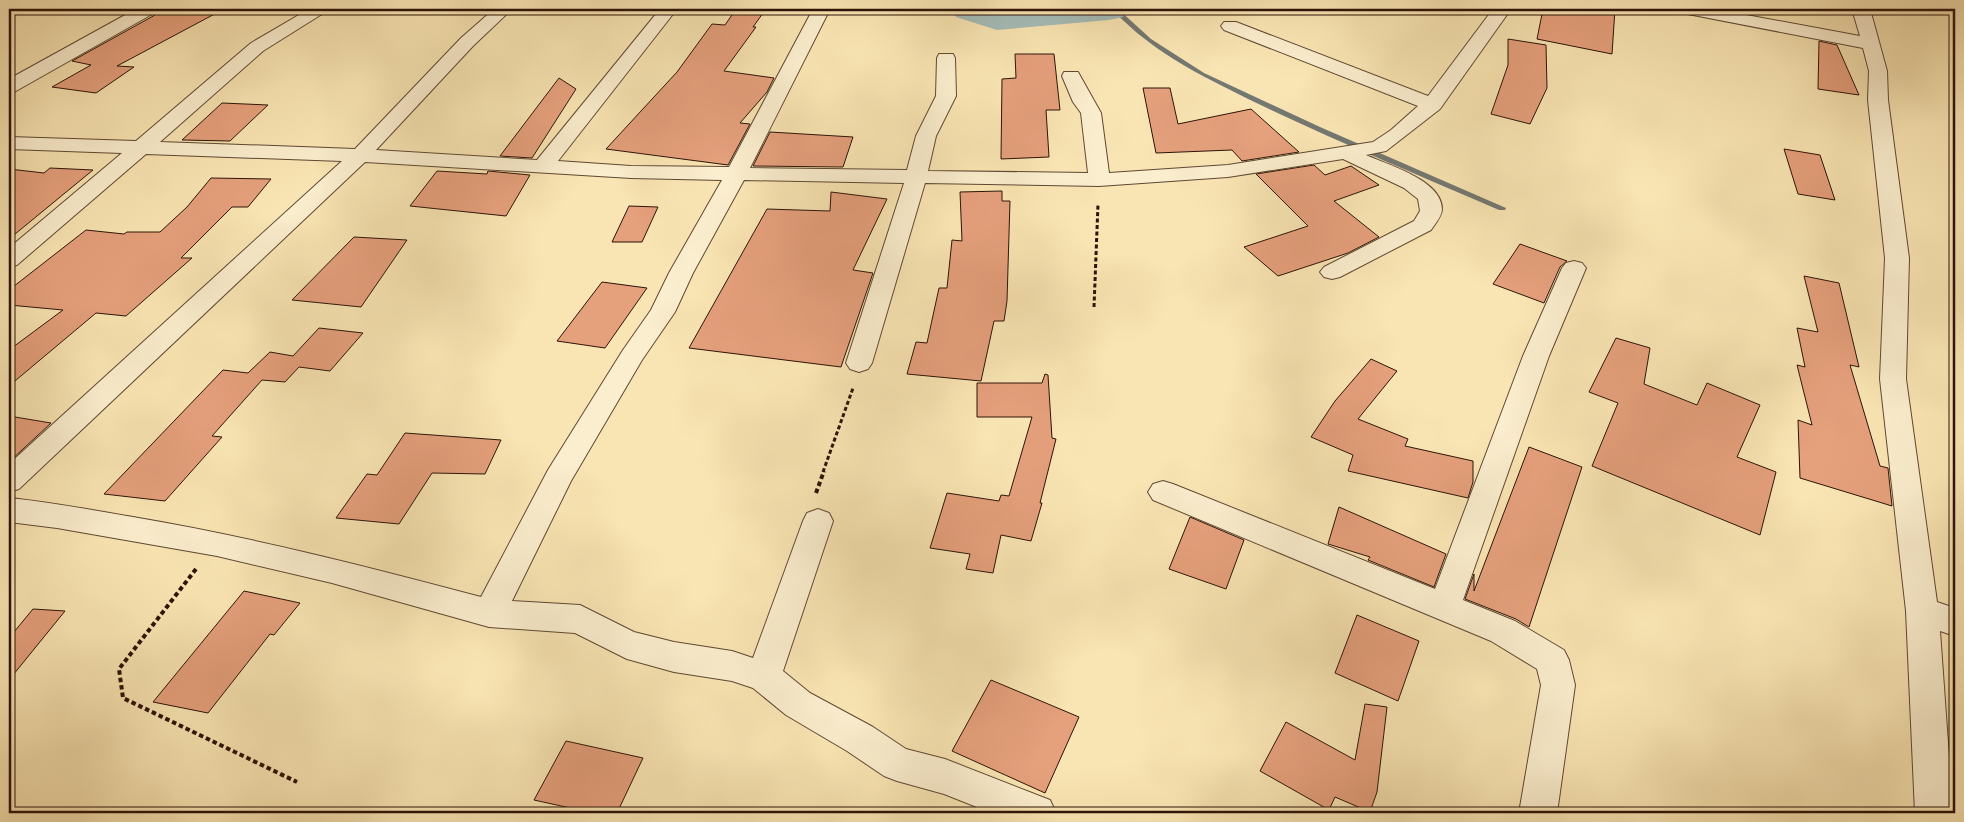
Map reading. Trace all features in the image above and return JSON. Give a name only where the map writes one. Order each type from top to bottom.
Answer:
[{"type":"street","points":[[9,87],[148,9]]},
{"type":"street","points":[[9,260],[142,148],[212,84],[258,48],[321,9]]},
{"type":"street","points":[[9,481],[360,155],[467,42],[504,9]]},
{"type":"street","points":[[543,166],[669,9]]},
{"type":"street","points":[[489,613],[558,478],[632,356],[663,312],[681,273],[736,175],[822,9]]},
{"type":"street","points":[[9,143],[360,155],[631,172],[736,175],[1099,180],[1228,170],[1379,148],[1397,137],[1433,104],[1502,9]]},
{"type":"street","points":[[1688,9],[1871,44]]},
{"type":"street","points":[[1861,9],[1878,71],[1878,100],[1897,258],[1893,379],[1922,611],[1934,813]]},
{"type":"street","points":[[1230,26],[1433,104]]},
{"type":"street","points":[[859,363],[916,178],[926,136],[946,96],[946,58]]},
{"type":"street","points":[[1071,76],[1083,102],[1091,113],[1099,180]]},
{"type":"street","points":[[1332,272],[1423,225],[1430,211],[1429,198],[1412,184],[1354,158],[1350,153]]},
{"type":"street","points":[[1444,607],[1536,356],[1574,268]]},
{"type":"street","points":[[1163,492],[1503,631],[1552,660],[1558,685],[1538,813]]},
{"type":"street","points":[[9,510],[57,516],[217,544],[332,570],[489,613],[580,618],[627,645],[674,657],[732,666],[764,676],[798,704],[860,739],[897,764],[945,777],[1037,813]]},
{"type":"street","points":[[764,676],[818,521]]},
{"type":"street","points":[[1922,611],[1955,622]]},
{"type":"path","points":[[1094,307],[1099,180]]},
{"type":"path","points":[[818,521],[816,490],[848,406],[859,363]]},
{"type":"path","points":[[217,544],[166,606],[119,669],[123,698],[297,782]]},
{"type":"building","points":[[159,9],[224,9],[117,66],[134,67],[96,93],[52,87],[91,65],[72,61],[155,15]]},
{"type":"building","points":[[736,9],[766,9],[753,27],[756,27],[724,71],[774,78],[767,92],[740,123],[750,124],[728,165],[606,149],[677,72],[712,24],[725,25]]},
{"type":"building","points":[[1543,9],[1615,9],[1612,54],[1537,39]]},
{"type":"building","points":[[1508,39],[1546,45],[1547,88],[1530,124],[1491,114],[1508,65]]},
{"type":"building","points":[[1819,41],[1837,45],[1859,95],[1818,89]]},
{"type":"building","points":[[1015,54],[1054,54],[1060,110],[1046,110],[1049,157],[1001,159],[1002,79],[1016,78]]},
{"type":"building","points":[[559,78],[576,89],[532,158],[500,156]]},
{"type":"building","points":[[1143,88],[1170,88],[1178,124],[1251,109],[1299,152],[1242,161],[1232,150],[1156,153]]},
{"type":"building","points":[[222,103],[268,105],[230,141],[182,140]]},
{"type":"building","points":[[770,132],[853,137],[843,167],[753,166]]},
{"type":"building","points":[[1784,149],[1820,155],[1835,200],[1798,194]]},
{"type":"building","points":[[1314,165],[1325,175],[1351,166],[1379,185],[1334,201],[1379,237],[1348,253],[1278,276],[1244,247],[1308,226],[1256,174]]},
{"type":"building","points":[[50,168],[93,170],[9,239],[9,169],[44,173]]},
{"type":"building","points":[[437,171],[487,174],[488,171],[530,175],[506,216],[410,206]]},
{"type":"building","points":[[211,178],[271,179],[248,207],[232,207],[181,258],[192,258],[126,316],[96,313],[9,386],[9,350],[63,310],[9,305],[9,290],[86,230],[124,234],[127,232],[160,232],[187,207]]},
{"type":"building","points":[[1002,191],[1002,201],[1010,201],[1007,301],[1004,321],[994,321],[981,381],[907,374],[916,342],[927,343],[939,288],[947,288],[952,240],[962,241],[960,192]]},
{"type":"building","points":[[831,192],[887,199],[853,270],[873,273],[841,367],[689,348],[767,209],[830,211]]},
{"type":"building","points":[[629,206],[658,207],[642,242],[612,242]]},
{"type":"building","points":[[354,237],[407,240],[361,307],[292,300]]},
{"type":"building","points":[[1520,244],[1567,261],[1560,267],[1544,303],[1493,284]]},
{"type":"building","points":[[1804,276],[1839,283],[1859,367],[1850,365],[1880,466],[1888,468],[1892,506],[1800,478],[1798,420],[1812,425],[1797,365],[1805,367],[1797,328],[1818,332]]},
{"type":"building","points":[[602,282],[647,288],[605,348],[557,341]]},
{"type":"building","points":[[319,328],[363,333],[330,371],[299,367],[285,382],[262,380],[212,436],[222,437],[165,501],[104,494],[223,370],[248,373],[270,352],[293,356]]},
{"type":"building","points":[[1616,338],[1650,348],[1644,384],[1697,405],[1707,383],[1760,405],[1737,457],[1776,472],[1760,535],[1592,466],[1618,403],[1589,392]]},
{"type":"building","points":[[1371,359],[1397,371],[1358,419],[1408,439],[1405,446],[1473,461],[1473,482],[1468,498],[1348,471],[1353,455],[1311,437],[1335,401]]},
{"type":"building","points":[[1045,374],[1048,375],[1052,438],[1056,439],[1040,503],[1042,503],[1031,541],[1001,535],[993,573],[966,569],[970,554],[930,548],[947,493],[999,501],[1001,495],[1009,496],[1032,417],[977,417],[977,383],[1042,383]]},
{"type":"building","points":[[9,416],[51,423],[9,462]]},
{"type":"building","points":[[405,433],[501,440],[485,474],[432,473],[399,524],[336,518],[367,474],[377,475]]},
{"type":"building","points":[[1529,447],[1582,467],[1529,627],[1516,619],[1465,599],[1474,574],[1474,591]]},
{"type":"building","points":[[1339,507],[1446,554],[1434,587],[1368,560],[1370,557],[1328,544]]},
{"type":"building","points":[[1190,517],[1244,540],[1226,589],[1169,569]]},
{"type":"building","points":[[244,591],[300,603],[274,635],[270,634],[208,713],[153,702]]},
{"type":"building","points":[[33,609],[65,611],[9,680],[9,638]]},
{"type":"building","points":[[1357,615],[1419,641],[1398,701],[1335,673]]},
{"type":"building","points":[[991,680],[1079,717],[1045,793],[952,751]]},
{"type":"building","points":[[1365,704],[1387,707],[1377,792],[1370,812],[1335,797],[1329,810],[1260,771],[1286,722],[1355,760]]},
{"type":"building","points":[[566,741],[643,758],[617,813],[593,813],[534,800]]},
{"type":"waterway","points":[[970,9],[997,18],[1109,9]]},
{"type":"waterway","points":[[1115,9],[1149,40],[1202,74],[1317,129],[1502,208]]}]
